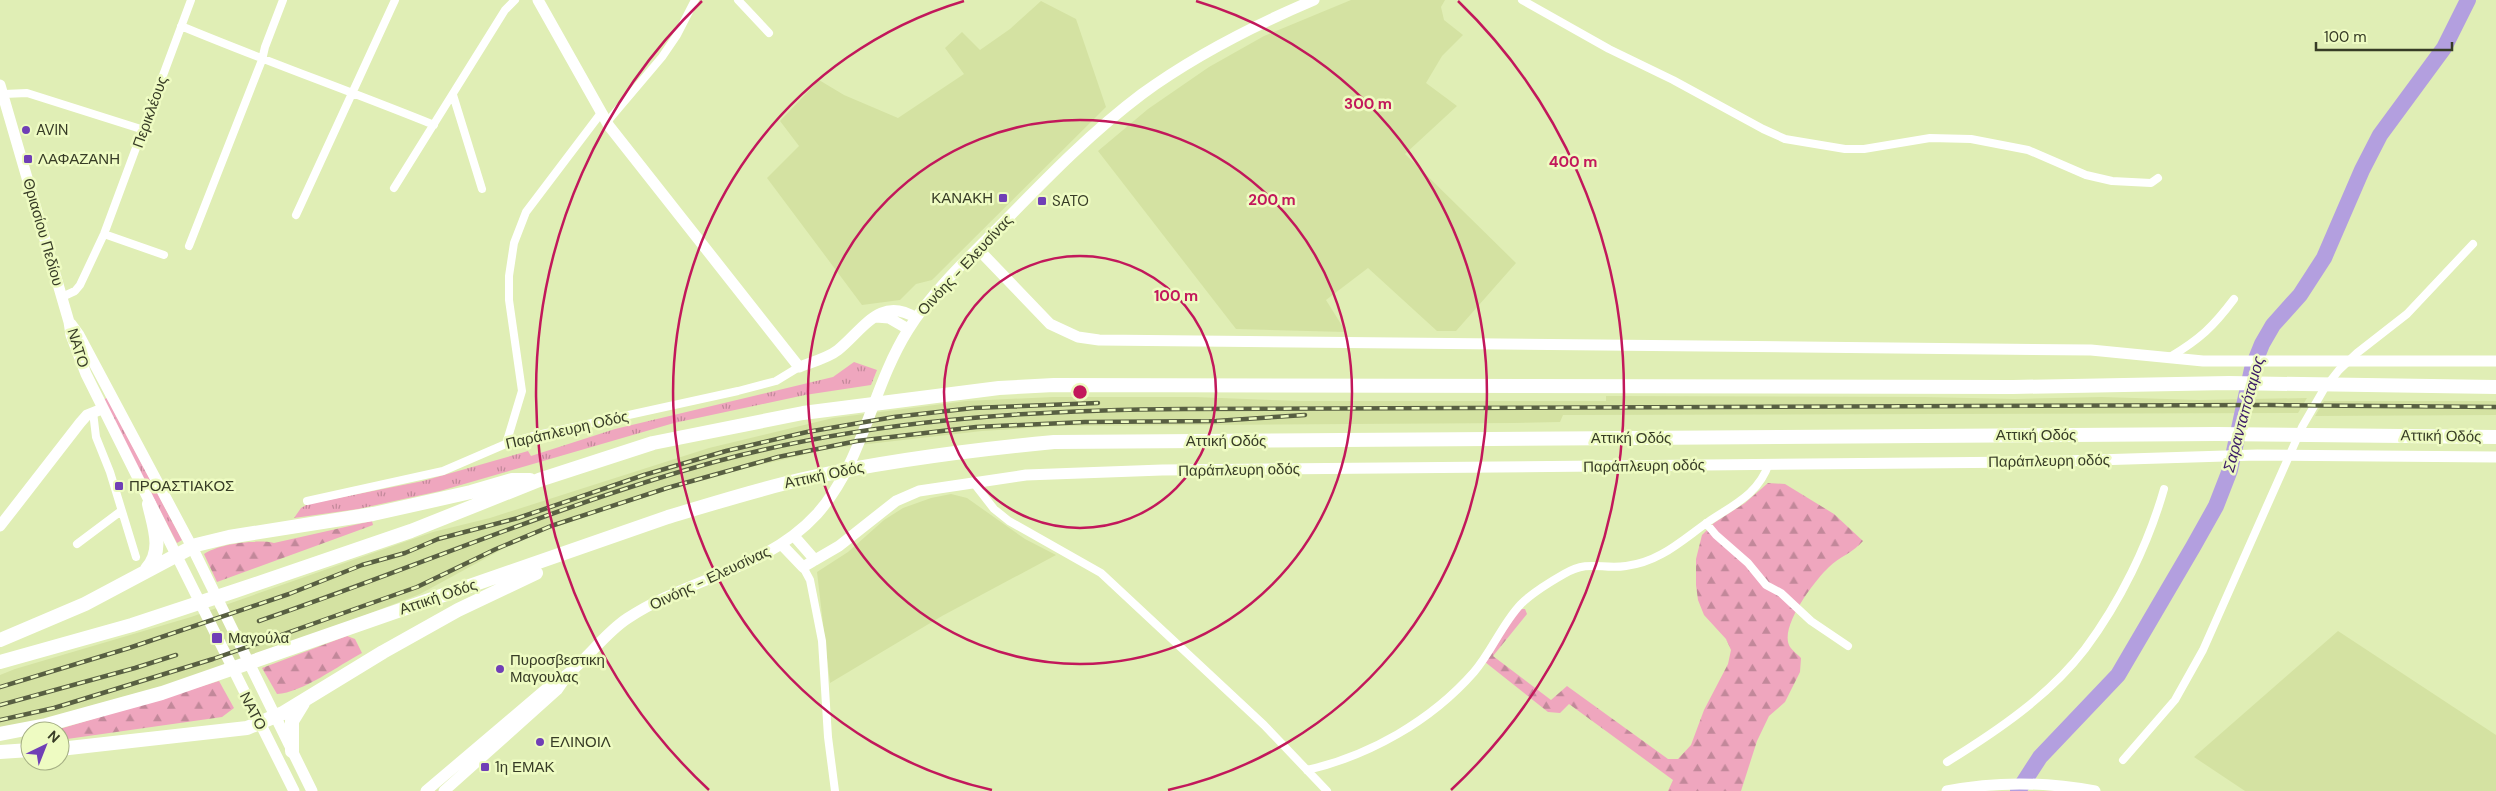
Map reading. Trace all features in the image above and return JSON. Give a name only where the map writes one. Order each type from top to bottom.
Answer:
[{"type":"highway","points":[[0,662],[132,625],[236,591],[411,531],[539,480],[653,444],[803,413],[999,388],[1054,385],[2013,386],[2230,383],[2496,386]]},
{"type":"highway","name":"Αττική Οδός","points":[[0,734],[46,725],[162,693],[622,533],[744,494],[808,478],[887,462],[996,447],[1054,442],[2217,434],[2496,437]]},
{"type":"highway","points":[[0,640],[85,604],[192,547],[230,537],[373,514],[472,492],[512,480],[539,480]]},
{"type":"highway","points":[[145,572],[153,563],[158,544],[149,504]]},
{"type":"highway","points":[[70,748],[241,729],[275,717],[383,652],[458,610],[515,581],[568,560],[622,533]]},
{"type":"highway","points":[[292,751],[292,722],[299,707],[307,698]]},
{"type":"highway","points":[[0,752],[20,751]]},
{"type":"street","name":"Περικλέους","points":[[62,296],[75,290],[80,285],[104,234],[191,0]]},
{"type":"street","points":[[189,246],[262,60],[283,0]]},
{"type":"street","points":[[296,215],[395,0]]},
{"type":"street","points":[[394,188],[506,10],[515,0]]},
{"type":"street","points":[[538,0],[604,117],[799,367],[837,351],[864,324],[875,317],[893,310],[908,313],[916,318]]},
{"type":"street","points":[[506,444],[522,391],[510,300],[509,276],[514,243],[526,212],[604,117],[662,57],[677,35],[696,0]]},
{"type":"street","points":[[738,0],[769,33]]},
{"type":"street","name":"Οινόης - Ελευσίνας","points":[[444,791],[557,690],[569,674],[627,618],[674,594],[727,572],[782,545],[816,516],[834,492],[850,464],[890,364],[916,318],[978,249],[1075,151],[1145,92],[1246,32],[1314,0]]},
{"type":"street","points":[[1522,0],[1609,49],[1673,80],[1785,139],[1845,149],[1864,149],[1930,138],[1971,139],[2028,150],[2086,175],[2112,181],[2151,183],[2158,178]]},
{"type":"street","points":[[181,26],[262,60],[354,92],[434,125]]},
{"type":"street","points":[[2,89],[27,92],[144,130]]},
{"type":"street","name":"Θριασίου Πεδίου","points":[[2,89],[69,322]]},
{"type":"street","points":[[453,95],[482,188]]},
{"type":"street","points":[[104,234],[164,255]]},
{"type":"street","points":[[2123,760],[2174,700],[2203,650],[2302,427],[2324,389],[2339,370],[2407,314],[2473,244]]},
{"type":"street","points":[[978,249],[1050,324],[1078,337],[1099,340],[2091,350],[2235,361],[2496,361]]},
{"type":"street","points":[[2170,357],[2197,341],[2216,323],[2234,299]]},
{"type":"street","points":[[875,317],[889,318],[908,330]]},
{"type":"street","name":"ΝΑΤΟ","points":[[69,322],[70,335],[97,411],[176,556],[294,791]]},
{"type":"street","name":"ΝΑΤΟ","points":[[69,322],[79,335],[192,547],[312,791]]},
{"type":"street","name":"Παράπλευρη Οδός","points":[[306,501],[443,471],[506,444],[776,381],[799,367]]},
{"type":"street","points":[[97,411],[96,437],[136,557]]},
{"type":"street","points":[[0,526],[80,423],[97,411]]},
{"type":"street","name":"Παράπλευρη οδός","points":[[802,567],[839,546],[873,517],[901,498],[919,491],[1026,475],[1162,470],[1510,469],[1769,463],[2028,462],[2257,455],[2496,457]]},
{"type":"street","points":[[1307,770],[1341,761],[1371,748],[1441,703],[1474,672],[1521,604],[1549,583],[1587,564],[1627,566],[1656,557],[1670,550],[1706,523],[1746,497],[1766,474],[1769,463]]},
{"type":"street","points":[[973,482],[994,509],[1015,525],[1101,573],[1264,725],[1327,791]]},
{"type":"street","points":[[1947,762],[1986,738],[2021,711],[2060,676],[2084,649],[2107,615],[2136,562],[2157,512],[2164,489]]},
{"type":"street","points":[[77,544],[121,511]]},
{"type":"street","points":[[1706,523],[1716,535],[1748,563],[1766,585],[1781,594],[1811,621],[1848,646]]},
{"type":"street","points":[[794,536],[815,560]]},
{"type":"street","points":[[782,545],[802,567],[810,580],[822,641],[828,737],[835,791]]},
{"type":"street","name":"Οινόης - Ελευσίνας","points":[[426,791],[552,684],[569,674]]},
{"type":"street","points":[[1947,791],[1963,788],[2033,783],[2095,791]]},
{"type":"shaded area","points":[[1351,0],[1445,0],[1441,7],[1444,20],[1463,35],[1442,56],[1426,83],[1457,106],[1405,154],[1516,263],[1456,331],[1437,331],[1368,268],[1326,300],[1346,332],[1236,329],[1098,151],[1148,109],[1209,67],[1264,36]]},
{"type":"shaded area","points":[[1041,1],[1076,19],[1106,107],[932,280],[916,284],[900,300],[862,305],[767,178],[799,146],[780,121],[819,80],[844,95],[898,118],[964,74],[945,48],[962,32],[980,50],[1010,29]]},
{"type":"shaded area","points":[[1606,396],[2015,399],[2102,397],[2199,400],[2307,398],[2298,413],[1563,415],[1560,422],[1059,426],[982,431],[833,448],[712,476],[587,516],[521,539],[420,594],[306,638],[143,693],[44,721],[20,721],[20,726],[0,728],[0,675],[15,669],[191,617],[433,532],[490,518],[709,448],[833,418],[966,401],[1053,397],[1195,397],[1299,401],[1606,401]]},
{"type":"shaded area","points":[[2324,401],[2496,401],[2496,415],[2315,416]]},
{"type":"shaded area","points":[[951,494],[967,498],[1025,539],[1056,555],[942,616],[830,683],[817,572],[848,552],[884,520],[903,508],[931,498]]},
{"type":"shaded area","points":[[2338,631],[2496,735],[2496,791],[2245,791],[2194,757]]},
{"type":"green space","points":[[854,362],[877,370],[871,385],[805,395],[674,423],[440,491],[358,509],[294,518],[301,508],[308,504],[423,481],[528,451],[531,456],[615,429],[833,377]]},
{"type":"green space","points":[[107,398],[182,540],[177,543],[102,400]]},
{"type":"green space","points":[[1768,483],[1785,484],[1834,514],[1863,541],[1833,563],[1823,573],[1807,593],[1793,617],[1788,639],[1790,647],[1801,658],[1800,672],[1785,702],[1769,716],[1757,741],[1741,791],[1668,791],[1673,780],[1569,704],[1560,713],[1548,712],[1485,662],[1512,617],[1521,609],[1525,609],[1527,614],[1493,656],[1551,700],[1567,686],[1668,759],[1678,759],[1691,745],[1704,710],[1728,664],[1731,650],[1726,639],[1704,615],[1698,600],[1696,559],[1702,535],[1714,523],[1745,503]]},
{"type":"green space","points":[[372,521],[373,525],[217,582],[204,554],[210,550],[238,543],[274,543]]},
{"type":"green space","points":[[347,636],[355,639],[362,653],[309,684],[277,694],[262,668]]},
{"type":"green space","points":[[219,681],[234,708],[222,717],[70,739],[70,726]]},
{"type":"waterway","name":"Σαρανταπόταμος","points":[[2018,791],[2040,757],[2118,675],[2193,547],[2216,506],[2230,470],[2252,369],[2262,344],[2273,325],[2300,295],[2324,258],[2362,170],[2380,135],[2444,48],[2468,0]]},
{"type":"railway","points":[[0,687],[129,648],[289,594],[362,565],[405,553],[438,539],[518,518],[644,475],[726,451],[807,432],[894,417],[973,408],[1098,403]]},
{"type":"railway","points":[[259,621],[602,496],[718,461],[833,436],[950,420],[1067,412],[1185,409],[2268,405],[2496,407]]},
{"type":"railway","points":[[0,720],[54,708],[213,659],[417,587],[496,549],[551,526],[667,488],[778,457],[857,441],[976,427],[1085,422],[1216,421],[1305,415]]},
{"type":"railway","points":[[0,705],[176,655]]},
{"type":"place","name":"AVIN","points":[[26,130]]},
{"type":"place","name":"ΛΑΦΑΖΑΝΗ","points":[[28,159]]},
{"type":"place","name":"ΚΑΝΑΚΗ","points":[[1003,198]]},
{"type":"place","name":"SATO","points":[[1042,201]]},
{"type":"place","name":"ΠΡΟΑΣΤΙΑΚΟΣ","points":[[119,486]]},
{"type":"place","name":"Μαγούλα","points":[[217,638]]},
{"type":"place","name":"Πυροσβεστικη Μαγουλας","points":[[500,669]]},
{"type":"place","name":"ΕΛΙΝΟΙΛ","points":[[540,742]]},
{"type":"place","name":"1η ΕΜΑΚ","points":[[485,767]]}]
